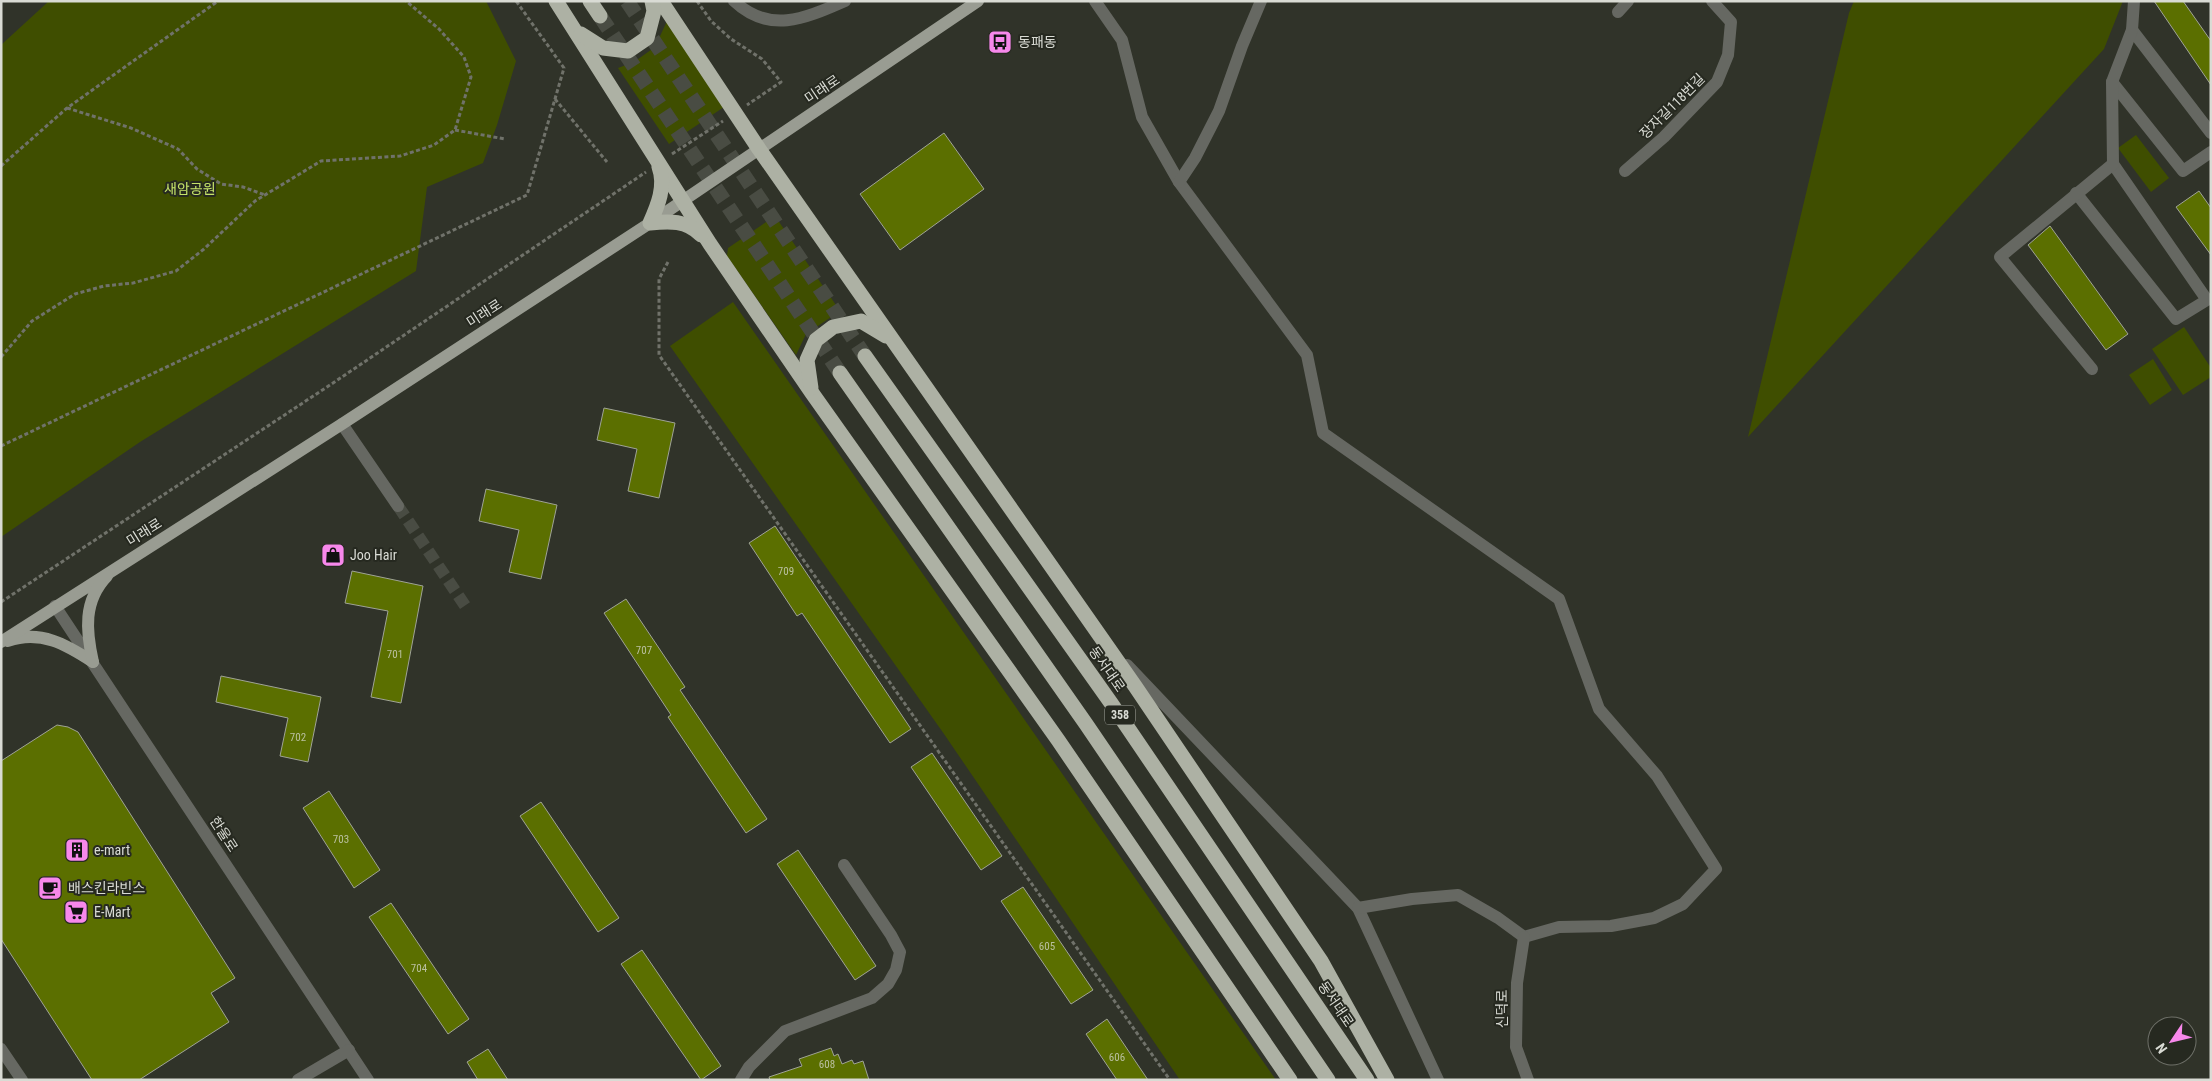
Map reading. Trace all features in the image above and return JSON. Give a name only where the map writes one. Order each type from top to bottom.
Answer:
[{"type":"highway","points":[[556,1],[658,156],[682,202],[710,244],[812,393],[1058,740],[1290,1080]]},
{"type":"highway","points":[[590,1],[600,16]]},
{"type":"highway","points":[[577,32],[603,48],[628,51],[647,38],[654,11],[652,1]]},
{"type":"highway","points":[[661,1],[759,149],[1103,641],[1321,961],[1387,1080]]},
{"type":"highway","points":[[658,156],[662,187],[658,204],[650,223],[669,221],[685,224],[697,230],[710,244]]},
{"type":"highway","points":[[812,393],[807,360],[816,340],[833,327],[861,322],[891,339]]},
{"type":"highway","name":"동서대로","points":[[865,356],[1111,703],[1367,1080]]},
{"type":"highway","name":"358","points":[[840,373],[1086,724],[1328,1080]]},
{"type":"main road","name":"미래로","points":[[1,643],[55,606],[342,424],[682,202],[978,1]]},
{"type":"main road","points":[[92,662],[87,621],[92,599],[101,582],[116,567]]},
{"type":"main road","points":[[1,643],[15,638],[34,636],[56,640],[92,662]]},
{"type":"street","points":[[734,1],[743,10],[777,23],[815,15],[845,1]]},
{"type":"street","points":[[1095,1],[1122,40],[1142,118],[1179,182],[1307,355],[1323,433],[1560,599],[1599,709],[1657,776],[1716,869],[1683,904],[1654,918],[1611,926],[1559,927],[1524,937],[1498,918],[1458,895],[1412,899],[1358,908]]},
{"type":"street","points":[[1179,182],[1195,158],[1219,111],[1242,46],[1261,1]]},
{"type":"street","points":[[1618,12],[1628,1]]},
{"type":"street","name":"장자길118번길","points":[[1625,171],[1664,137],[1717,82],[1728,55],[1731,22],[1712,1]]},
{"type":"street","points":[[2076,193],[2176,319],[2207,300],[2113,164],[2112,82],[2132,30],[2134,1]]},
{"type":"street","points":[[2132,30],[2211,134]]},
{"type":"street","points":[[2112,82],[2183,171],[2209,157]]},
{"type":"street","points":[[2092,369],[2000,257],[2113,164]]},
{"type":"street","points":[[342,424],[398,506]]},
{"type":"street","name":"한울로","points":[[55,606],[368,1080]]},
{"type":"street","points":[[1103,641],[1358,908],[1438,1080]]},
{"type":"street","points":[[741,1080],[749,1067],[785,1031],[872,998],[888,984],[896,970],[900,952],[891,935],[844,866]]},
{"type":"street","name":"신덕로","points":[[1524,937],[1517,983],[1516,1047],[1528,1080]]},
{"type":"street","points":[[1,1049],[16,1078]]},
{"type":"street","points":[[298,1080],[349,1050]]},
{"type":"path","points":[[1,166],[67,108],[218,1]]},
{"type":"path","points":[[1,357],[32,322],[74,294],[104,286],[133,283],[176,271],[204,249],[255,201],[322,161],[400,156],[434,145],[455,130],[471,77],[464,57],[439,29],[406,1]]},
{"type":"path","points":[[1,446],[527,195],[564,68],[516,1]]},
{"type":"path","points":[[697,1],[712,21],[731,39],[762,59],[782,82],[740,110]]},
{"type":"path","points":[[555,99],[607,162]]},
{"type":"path","points":[[67,108],[131,128],[178,149],[197,169],[222,184],[243,187],[266,195]]},
{"type":"path","points":[[658,156],[732,115]]},
{"type":"path","points":[[455,130],[505,139]]},
{"type":"path","points":[[1,602],[333,383],[648,170]]},
{"type":"path","points":[[668,262],[659,279],[659,355],[1170,1080]]},
{"type":"green space","name":"새암공원","points":[[49,1],[486,1],[516,61],[497,125],[483,163],[427,187],[416,271],[140,442],[1,537],[1,45]]},
{"type":"green space","points":[[1854,1],[2123,1],[2104,49],[1748,437],[1849,13]]},
{"type":"green space","points":[[667,21],[724,107],[669,144],[618,68],[634,62],[655,47]]},
{"type":"green space","points":[[2136,135],[2169,178],[2151,192],[2118,148]]},
{"type":"green space","points":[[775,216],[840,311],[806,334],[796,355],[727,256],[728,248]]},
{"type":"green space","points":[[733,302],[1276,1080],[1180,1080],[944,734],[670,346]]},
{"type":"green space","points":[[2184,327],[2211,368],[2211,377],[2183,395],[2152,349]]},
{"type":"green space","points":[[2153,359],[2172,390],[2150,405],[2129,375]]},
{"type":"building","points":[[2154,1],[2183,1],[2211,41],[2211,85]]},
{"type":"building","points":[[944,133],[984,189],[900,250],[860,194]]},
{"type":"building","points":[[2199,191],[2211,208],[2211,255],[2176,207]]},
{"type":"building","points":[[2050,226],[2128,334],[2106,350],[2028,245]]},
{"type":"building","points":[[604,408],[675,423],[659,498],[628,491],[637,449],[597,440]]},
{"type":"building","points":[[486,489],[557,505],[541,579],[509,572],[519,530],[479,521]]},
{"type":"building","points":[[775,526],[911,729],[890,743],[802,613],[797,616],[749,543]]},
{"type":"building","points":[[352,571],[423,586],[401,703],[371,697],[388,611],[345,603]]},
{"type":"building","points":[[626,599],[685,687],[680,690],[767,819],[746,833],[668,717],[671,715],[604,613]]},
{"type":"building","points":[[221,676],[321,697],[308,762],[280,756],[288,718],[216,702]]},
{"type":"building","name":"e-mart","points":[[57,725],[68,727],[78,732],[235,978],[211,993],[229,1022],[139,1080],[92,1080],[1,939],[1,761]]},
{"type":"building","points":[[932,753],[1002,856],[981,870],[911,767]]},
{"type":"building","points":[[329,791],[380,870],[354,888],[303,808]]},
{"type":"building","points":[[541,802],[619,918],[598,932],[520,816]]},
{"type":"building","points":[[798,850],[876,966],[855,980],[777,864]]},
{"type":"building","points":[[1023,887],[1093,990],[1071,1004],[1001,901]]},
{"type":"building","points":[[391,903],[469,1019],[448,1034],[369,917]]},
{"type":"building","points":[[642,950],[721,1066],[701,1080],[621,964]]},
{"type":"building","points":[[1107,1019],[1148,1080],[1117,1080],[1086,1034]]},
{"type":"building","points":[[831,1048],[834,1056],[838,1054],[842,1064],[852,1060],[854,1064],[863,1061],[869,1080],[770,1080],[769,1077],[802,1066],[799,1059]]},
{"type":"building","points":[[488,1049],[508,1080],[478,1080],[467,1062]]},
{"type":"tunnel","points":[[627,1],[865,356]]},
{"type":"tunnel","points":[[600,16],[840,373]]},
{"type":"tunnel","points":[[398,506],[468,610]]},
{"type":"place","name":"동패동","points":[[1000,42]]},
{"type":"place","name":"Joo Hair","points":[[333,555]]},
{"type":"place","name":"e-mart","points":[[77,850]]},
{"type":"place","name":"배스킨라빈스","points":[[50,888]]},
{"type":"place","name":"E-Mart","points":[[76,912]]}]
